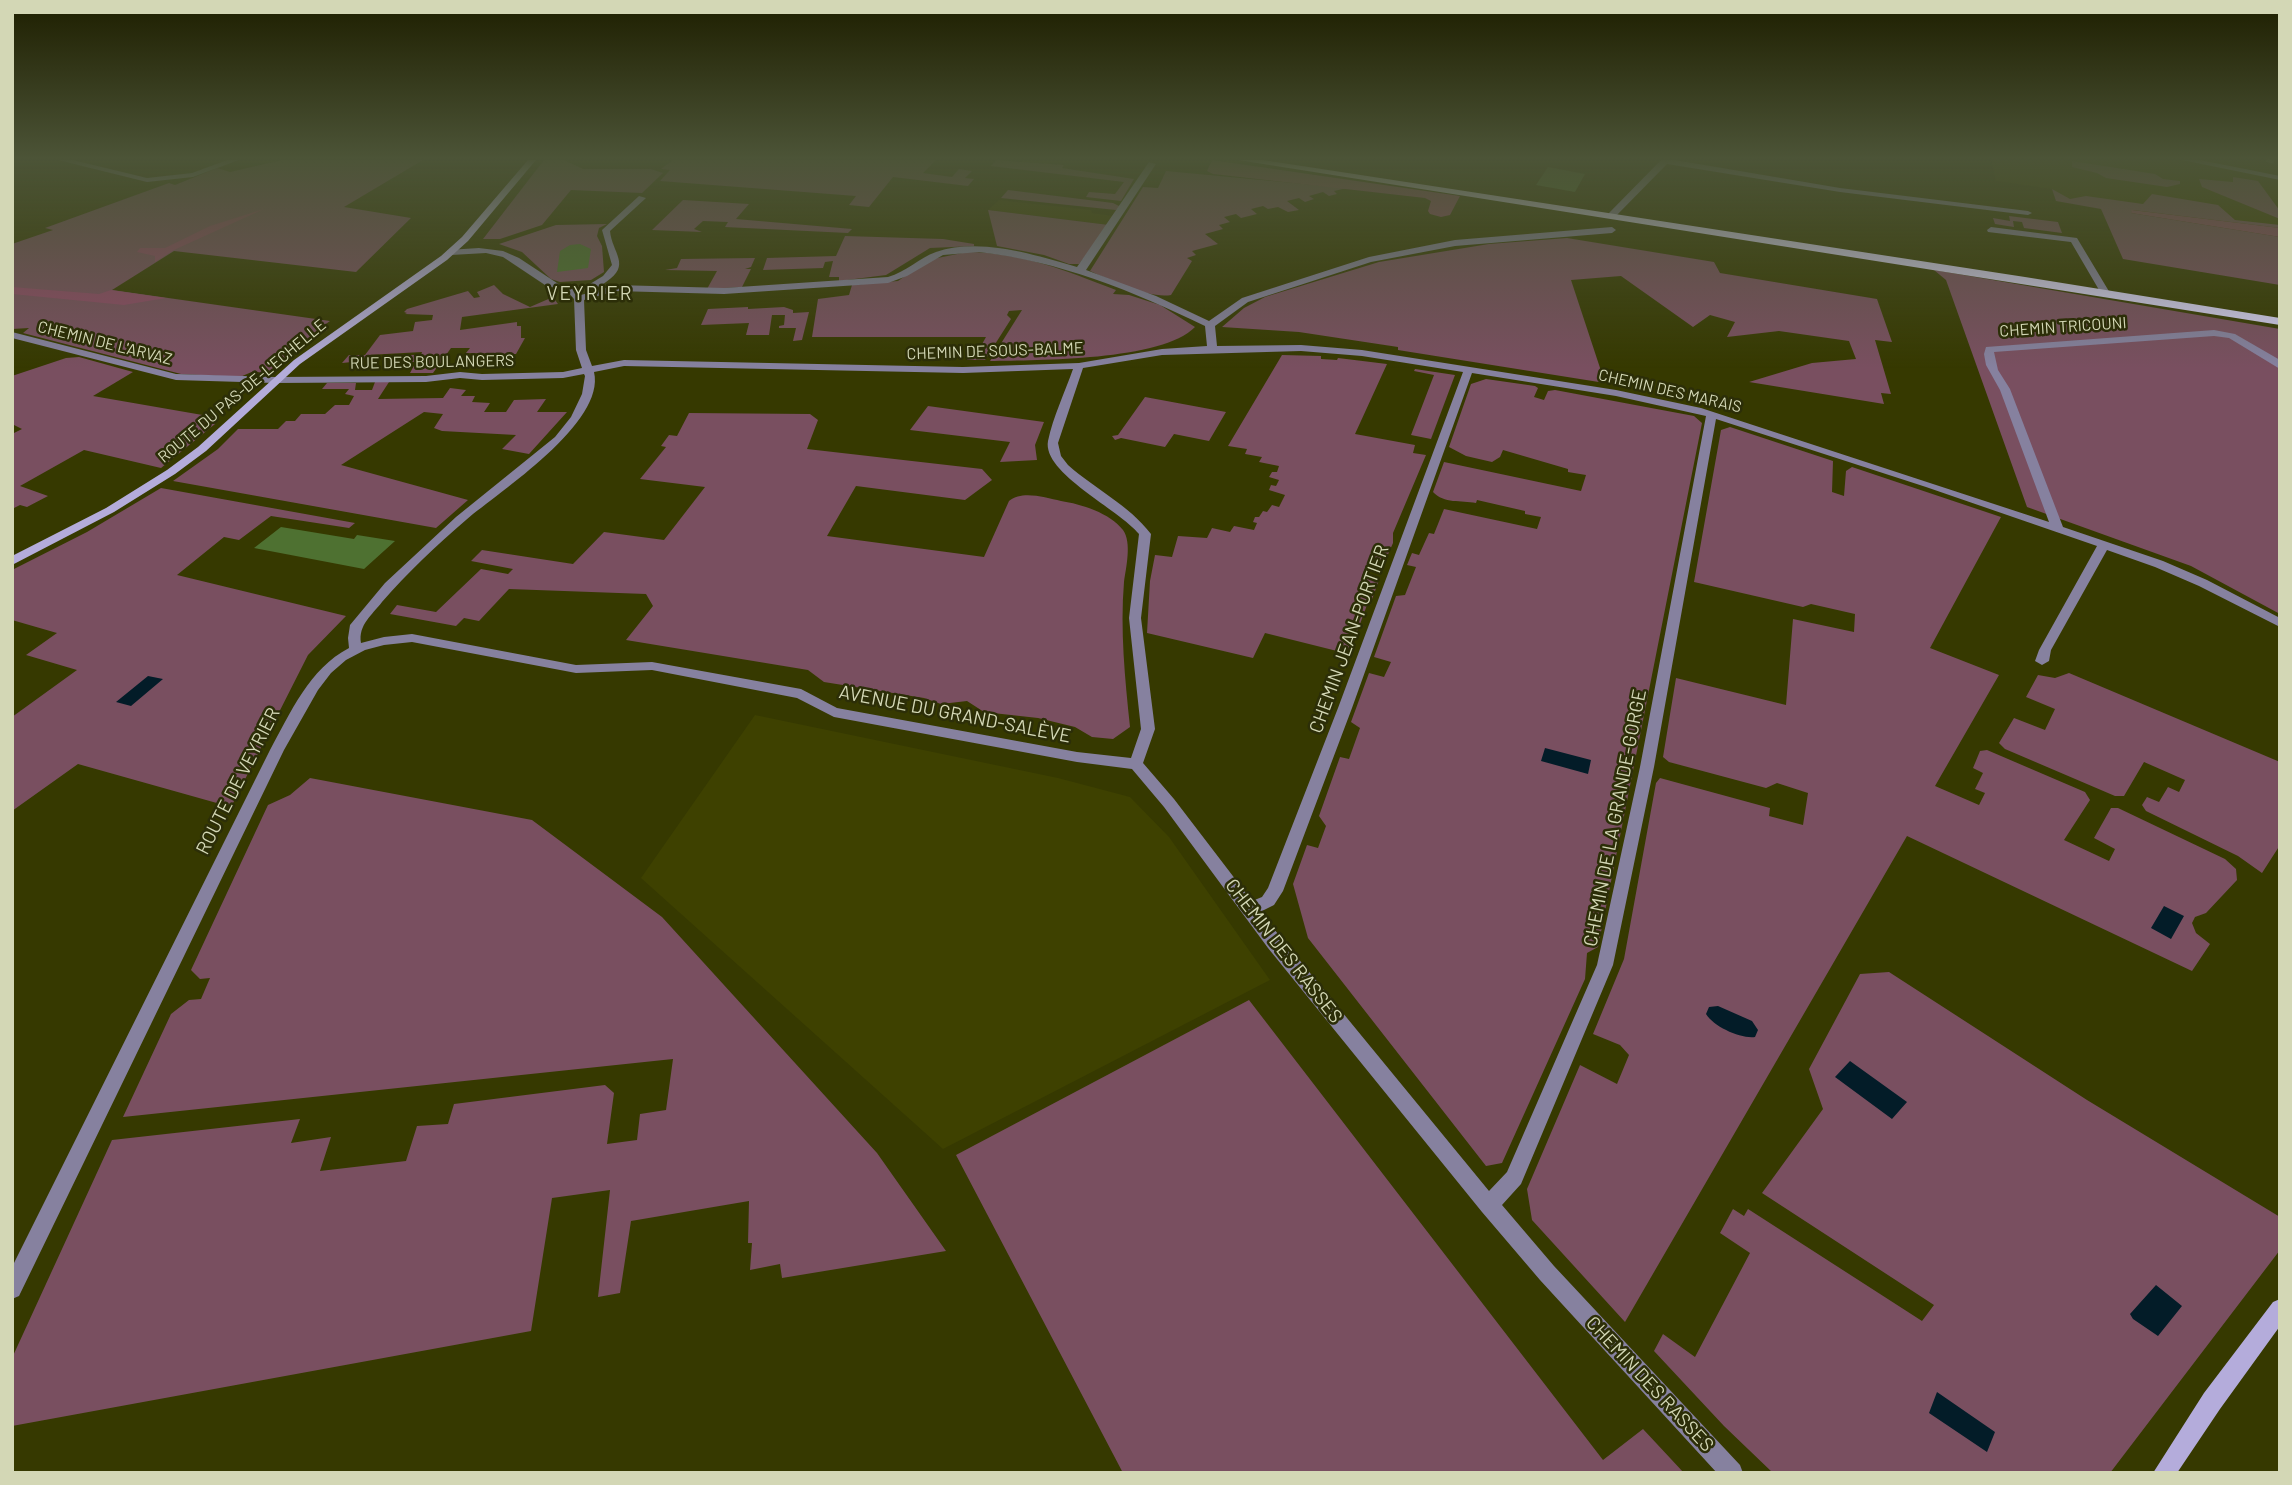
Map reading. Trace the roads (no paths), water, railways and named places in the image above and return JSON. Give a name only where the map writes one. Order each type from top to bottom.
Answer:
[{"type":"main road","name":"ROUTE DU PAS-DE-L'ECHELLE","points":[[12,561],[110,510],[162,479],[202,450],[275,380],[330,337],[451,252],[471,229]]},
{"type":"main road","points":[[1704,229],[2280,322]]},
{"type":"main road","points":[[2164,1473],[2280,1309]]},
{"type":"street","points":[[579,298],[607,279],[615,263],[614,251],[606,239],[607,229]]},
{"type":"street","points":[[1076,271],[1083,268],[1109,229]]},
{"type":"street","points":[[1210,325],[1245,300],[1369,260],[1455,243],[1612,230]]},
{"type":"street","points":[[1991,230],[2074,240],[2105,292]]},
{"type":"street","points":[[451,252],[483,250],[504,254],[545,283],[571,290],[692,290],[888,280],[899,277],[931,255],[951,250],[983,249],[1032,257],[1076,271],[1174,306],[1210,325]]},
{"type":"street","points":[[356,648],[356,625],[389,586],[460,519],[567,431],[587,394],[590,376],[581,350],[579,298],[571,290]]},
{"type":"street","points":[[1210,325],[1212,349]]},
{"type":"street","name":"CHEMIN TRICOUNI","points":[[2057,527],[2005,389],[1988,354],[1989,349],[2214,333],[2232,336],[2280,366]]},
{"type":"street","name":"CHEMIN DE L'ARVAZ","points":[[12,335],[176,377],[275,380]]},
{"type":"street","name":"CHEMIN DE SOUS-BALME","points":[[588,369],[624,363],[930,370],[1079,366],[1162,352],[1212,349]]},
{"type":"street","name":"CHEMIN DES MARAIS","points":[[1212,349],[1326,349],[1469,369],[1629,396],[1713,414],[2104,544],[2183,574],[2280,623]]},
{"type":"street","points":[[1079,366],[1053,443],[1055,456],[1067,469],[1129,514],[1145,534],[1135,618],[1149,729],[1136,764]]},
{"type":"street","name":"RUE DES BOULANGERS","points":[[275,380],[549,375],[588,369]]},
{"type":"street","name":"CHEMIN JEAN-PORTIER","points":[[1250,909],[1268,901],[1275,891],[1469,369]]},
{"type":"street","name":"CHEMIN DE LA GRANDE-GORGE","points":[[1489,1205],[1504,1192],[1514,1178],[1605,965],[1647,767],[1713,414]]},
{"type":"street","points":[[2042,661],[2045,650],[2104,544]]},
{"type":"street","name":"AVENUE DU GRAND-SALÈVE","points":[[356,648],[386,640],[412,638],[576,669],[652,666],[801,694],[834,712],[1077,757],[1136,764]]},
{"type":"street","name":"ROUTE DE VEYRIER","points":[[12,1289],[276,750],[322,673],[356,648]]},
{"type":"street","name":"CHEMIN DES RASSES","points":[[1136,764],[1274,943],[1489,1205],[1547,1273],[1732,1473]]},
{"type":"water","points":[[148,676],[163,679],[131,706],[116,702]]},
{"type":"water","points":[[1545,748],[1591,760],[1588,774],[1541,761]]},
{"type":"water","points":[[2164,906],[2184,916],[2171,939],[2151,928]]},
{"type":"water","points":[[1718,1006],[1752,1021],[1758,1030],[1755,1037],[1735,1034],[1710,1019],[1706,1014],[1709,1007]]},
{"type":"water","points":[[1850,1061],[1907,1102],[1892,1119],[1835,1077]]},
{"type":"water","points":[[2156,1285],[2182,1306],[2158,1336],[2130,1314]]},
{"type":"water","points":[[1937,1392],[1995,1432],[1987,1452],[1929,1413]]},
{"type":"district","name":"VEYRIER","points":[[590,294]]}]
